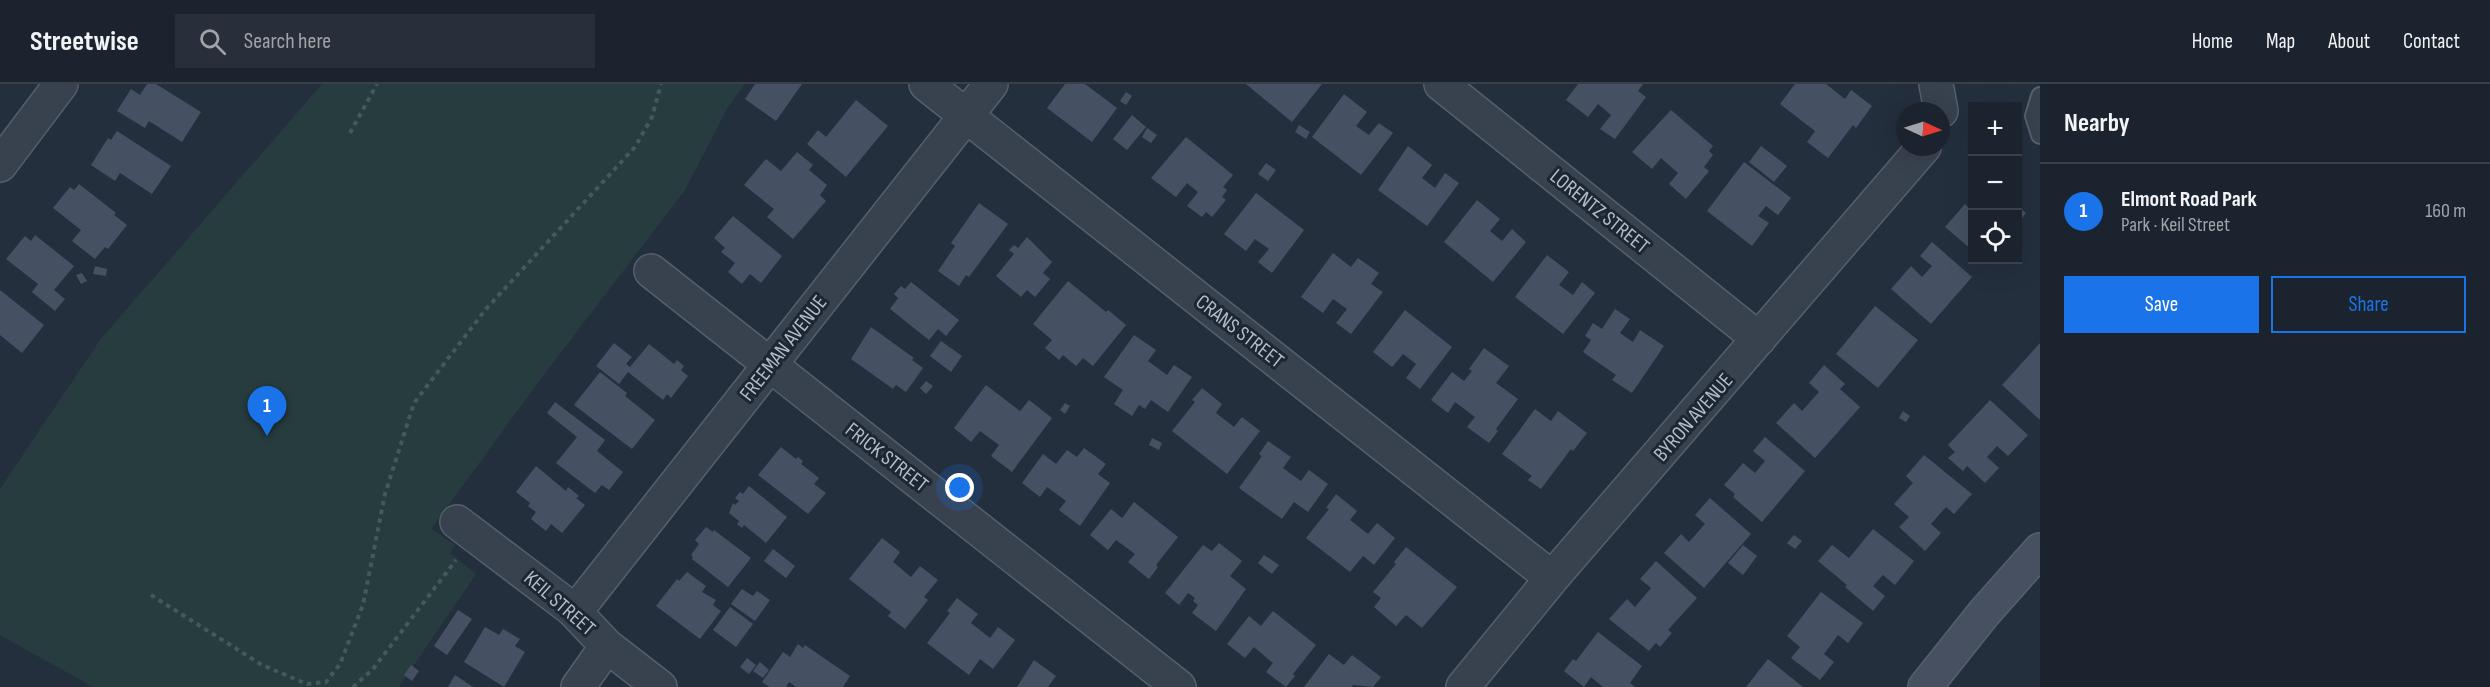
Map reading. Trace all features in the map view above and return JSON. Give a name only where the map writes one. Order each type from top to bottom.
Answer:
[{"type":"main road","points":[[1925,687],[1984,613],[2040,550]]},
{"type":"street","points":[[0,165],[61,84]]},
{"type":"street","name":"CRANS STREET","points":[[927,84],[1552,578]]},
{"type":"street","name":"FREEMAN AVENUE","points":[[575,612],[991,84]]},
{"type":"street","name":"LORENTZ STREET","points":[[1441,84],[1759,339]]},
{"type":"street","points":[[1936,84],[1939,102]]},
{"type":"street","name":"BYRON AVENUE","points":[[1471,684],[1552,578],[1731,374],[1916,156]]},
{"type":"street","name":"FRICK STREET","points":[[651,271],[1179,687]]},
{"type":"street","name":"KEIL STREET","points":[[457,522],[575,612],[607,646],[660,687]]},
{"type":"street","points":[[578,687],[607,646]]},
{"type":"lane","points":[[2040,96],[2034,116],[2040,135]]},
{"type":"path","points":[[350,133],[377,84]]},
{"type":"path","points":[[307,684],[326,682],[340,664],[363,605],[385,494],[414,403],[486,309],[635,147],[652,117],[662,84]]},
{"type":"path","points":[[353,687],[373,669],[460,555]]},
{"type":"path","points":[[151,595],[262,665],[317,687]]},
{"type":"green space","points":[[322,84],[745,84],[728,107],[685,190],[537,384],[431,529],[455,545],[450,553],[476,574],[399,687],[93,687],[0,635],[0,489],[100,340]]},
{"type":"building","points":[[147,84],[156,84],[201,112],[182,142],[149,121],[145,128],[117,111],[131,89],[140,95]]},
{"type":"building","points":[[755,84],[802,84],[776,121],[745,99]]},
{"type":"building","points":[[1065,84],[1085,84],[1117,108],[1092,142],[1047,108]]},
{"type":"building","points":[[1246,84],[1322,84],[1292,122]]},
{"type":"building","points":[[1578,84],[1643,84],[1638,91],[1646,97],[1615,139],[1600,129],[1611,115],[1598,104],[1588,117],[1566,100]]},
{"type":"building","points":[[1795,84],[1826,84],[1845,99],[1851,90],[1872,106],[1856,128],[1853,125],[1828,158],[1807,142],[1815,131],[1780,104]]},
{"type":"building","points":[[1126,92],[1132,96],[1126,105],[1120,101]]},
{"type":"building","points":[[1344,94],[1367,112],[1356,126],[1369,135],[1379,123],[1393,133],[1361,175],[1312,137]]},
{"type":"building","points":[[856,100],[888,126],[846,177],[807,144],[818,130],[826,137]]},
{"type":"building","points":[[1671,110],[1713,146],[1709,151],[1713,155],[1704,167],[1709,171],[1686,199],[1669,184],[1678,173],[1661,158],[1652,169],[1632,152]]},
{"type":"building","points":[[1132,115],[1146,127],[1127,150],[1113,139]]},
{"type":"building","points":[[1299,125],[1310,132],[1306,139],[1295,132]]},
{"type":"building","points":[[1147,128],[1157,135],[1151,143],[1142,137]]},
{"type":"building","points":[[117,131],[171,166],[152,194],[120,173],[115,181],[91,165],[108,138],[111,140]]},
{"type":"building","points":[[1186,137],[1233,175],[1223,187],[1227,190],[1222,197],[1226,200],[1212,217],[1206,212],[1202,217],[1187,206],[1198,192],[1187,183],[1176,197],[1151,178]]},
{"type":"building","points":[[1408,146],[1432,165],[1422,178],[1435,188],[1445,173],[1459,183],[1427,226],[1378,190]]},
{"type":"building","points":[[1761,146],[1787,166],[1774,182],[1749,162]]},
{"type":"building","points":[[797,152],[813,165],[809,170],[827,185],[820,195],[826,201],[793,239],[767,217],[774,209],[744,185],[766,159],[781,171]]},
{"type":"building","points":[[1744,162],[1791,198],[1778,215],[1766,206],[1758,216],[1769,223],[1752,246],[1707,211]]},
{"type":"building","points":[[1266,163],[1276,170],[1268,181],[1258,174]]},
{"type":"building","points":[[79,184],[116,213],[114,215],[127,225],[108,249],[105,247],[95,259],[72,241],[81,230],[53,208],[70,187],[74,190]]},
{"type":"building","points":[[1256,193],[1304,230],[1272,273],[1258,262],[1269,249],[1255,239],[1246,251],[1224,234]]},
{"type":"building","points":[[1477,200],[1500,219],[1490,231],[1502,241],[1512,229],[1526,242],[1493,282],[1444,242]]},
{"type":"building","points":[[979,203],[1008,224],[969,277],[966,275],[959,286],[938,271],[955,246],[951,243]]},
{"type":"building","points":[[1965,204],[1968,207],[1968,247],[1945,227]]},
{"type":"building","points":[[733,216],[782,256],[761,283],[750,274],[742,284],[728,272],[735,263],[721,252],[725,248],[714,238]]},
{"type":"building","points":[[35,235],[74,266],[54,290],[65,299],[55,311],[32,292],[38,284],[6,259],[25,236],[31,241]]},
{"type":"building","points":[[1027,237],[1052,262],[1043,273],[1050,279],[1035,297],[1027,290],[1021,297],[996,276],[1014,254],[1009,250],[1014,245],[1018,248]]},
{"type":"building","points":[[1932,242],[1972,277],[1931,324],[1891,289],[1911,266],[1922,277],[1932,266],[1920,256]]},
{"type":"building","points":[[1333,253],[1351,267],[1358,258],[1379,273],[1371,284],[1383,292],[1351,334],[1336,323],[1347,309],[1333,299],[1323,313],[1301,297]]},
{"type":"building","points":[[1547,255],[1569,272],[1559,285],[1573,295],[1582,282],[1595,293],[1563,334],[1515,297]]},
{"type":"building","points":[[95,266],[107,269],[106,276],[93,274]]},
{"type":"building","points":[[82,273],[87,281],[81,284],[76,275]]},
{"type":"building","points":[[1068,281],[1126,325],[1093,366],[1083,358],[1076,366],[1063,355],[1059,360],[1045,348],[1052,340],[1033,324]]},
{"type":"building","points":[[911,282],[959,320],[946,336],[938,329],[929,340],[890,309],[898,298],[894,294],[901,286],[905,289]]},
{"type":"building","points":[[0,290],[44,325],[22,353],[0,335]]},
{"type":"building","points":[[1875,306],[1918,340],[1878,388],[1836,354]]},
{"type":"building","points":[[1615,309],[1630,319],[1620,333],[1633,342],[1640,330],[1664,346],[1632,393],[1612,380],[1616,375],[1583,352],[1591,340],[1585,336],[1593,323],[1602,329]]},
{"type":"building","points":[[1405,310],[1452,347],[1420,389],[1406,378],[1416,364],[1403,354],[1392,367],[1373,352]]},
{"type":"building","points":[[871,327],[914,358],[912,360],[923,368],[906,392],[896,385],[893,389],[851,359]]},
{"type":"building","points":[[1134,335],[1156,350],[1148,361],[1167,375],[1174,365],[1192,377],[1168,412],[1151,400],[1145,409],[1139,405],[1132,416],[1114,404],[1123,390],[1104,377]]},
{"type":"building","points":[[941,341],[962,356],[951,372],[930,356]]},
{"type":"building","points":[[614,343],[632,357],[626,364],[630,367],[649,344],[674,364],[677,360],[684,366],[681,370],[688,376],[671,398],[667,394],[663,400],[628,372],[619,384],[596,366]]},
{"type":"building","points":[[2040,343],[2040,420],[2002,385]]},
{"type":"building","points":[[1484,348],[1509,366],[1496,383],[1518,399],[1496,429],[1498,431],[1489,443],[1467,427],[1475,417],[1455,402],[1448,413],[1431,400],[1452,372],[1464,381],[1472,371],[1469,369]]},
{"type":"building","points":[[1824,365],[1845,384],[1840,389],[1860,407],[1815,458],[1776,423],[1794,403],[1802,411],[1819,392],[1809,383]]},
{"type":"building","points":[[600,372],[627,393],[625,396],[655,420],[632,449],[574,405]]},
{"type":"building","points":[[926,381],[933,386],[926,394],[920,388]]},
{"type":"building","points":[[986,385],[1020,411],[1029,400],[1052,418],[1012,472],[991,456],[999,445],[980,431],[971,442],[954,428]]},
{"type":"building","points":[[1202,388],[1222,404],[1216,413],[1234,427],[1242,417],[1260,431],[1227,474],[1172,431],[1195,402],[1192,400]]},
{"type":"building","points":[[1990,400],[2028,435],[2008,456],[1997,446],[1987,457],[1999,468],[1985,483],[1967,466],[1963,471],[1948,458],[1955,452],[1948,445]]},
{"type":"building","points":[[555,402],[605,440],[597,451],[623,472],[609,490],[602,485],[595,493],[556,463],[577,437],[547,413]]},
{"type":"building","points":[[1065,403],[1070,406],[1065,414],[1060,410]]},
{"type":"building","points":[[1535,409],[1551,421],[1558,411],[1587,433],[1573,451],[1571,449],[1541,489],[1528,480],[1532,476],[1502,454]]},
{"type":"building","points":[[1903,411],[1910,416],[1906,422],[1899,418]]},
{"type":"building","points":[[1765,437],[1805,471],[1762,522],[1733,497],[1735,494],[1724,485],[1743,463],[1755,473],[1765,461],[1753,451]]},
{"type":"building","points":[[1152,438],[1162,443],[1159,450],[1149,445]]},
{"type":"building","points":[[1268,441],[1291,457],[1283,468],[1301,481],[1309,470],[1328,484],[1308,512],[1294,502],[1282,519],[1239,488],[1262,456],[1259,454]]},
{"type":"building","points":[[781,447],[796,459],[798,457],[803,461],[801,464],[819,478],[814,484],[826,493],[808,514],[758,475]]},
{"type":"building","points":[[1084,448],[1106,464],[1098,474],[1110,483],[1080,526],[1059,510],[1066,501],[1047,487],[1040,497],[1022,483],[1043,454],[1056,464],[1067,450],[1077,457]]},
{"type":"building","points":[[1924,455],[1972,494],[1954,514],[1946,507],[1931,524],[1941,533],[1925,551],[1899,527],[1909,517],[1894,504],[1913,483],[1906,476]]},
{"type":"building","points":[[536,466],[566,491],[568,487],[579,496],[576,498],[585,505],[562,533],[551,524],[546,531],[531,519],[536,512],[528,506],[530,503],[516,492]]},
{"type":"building","points":[[749,486],[787,517],[766,543],[744,525],[742,528],[737,524],[739,521],[729,513],[733,503],[735,505],[739,501],[735,498],[740,492],[743,494]]},
{"type":"building","points":[[1336,494],[1357,511],[1350,520],[1368,534],[1377,523],[1395,538],[1374,565],[1363,556],[1350,572],[1306,538],[1329,509],[1326,508]]},
{"type":"building","points":[[1710,498],[1751,534],[1704,588],[1664,553],[1681,534],[1689,542],[1705,524],[1695,515]]},
{"type":"building","points":[[1134,502],[1178,537],[1156,565],[1158,567],[1149,579],[1128,562],[1135,554],[1116,540],[1108,550],[1090,535],[1111,509],[1122,518]]},
{"type":"building","points":[[706,527],[713,532],[714,530],[751,558],[728,587],[692,559],[691,555],[699,544],[695,540]]},
{"type":"building","points":[[1873,529],[1914,561],[1895,585],[1883,575],[1873,586],[1885,596],[1873,611],[1818,561],[1832,545],[1849,558]]},
{"type":"building","points":[[1794,535],[1802,541],[1795,549],[1787,543]]},
{"type":"building","points":[[882,538],[900,552],[893,562],[911,577],[920,566],[938,580],[924,597],[928,600],[905,629],[888,616],[891,612],[849,579]]},
{"type":"building","points":[[1219,543],[1242,561],[1230,576],[1246,589],[1216,631],[1192,613],[1198,605],[1193,601],[1195,598],[1188,593],[1179,605],[1165,593],[1203,545],[1212,551]]},
{"type":"building","points":[[1743,545],[1757,556],[1743,575],[1728,563]]},
{"type":"building","points":[[1406,547],[1457,587],[1422,628],[1406,615],[1396,626],[1374,607],[1381,598],[1373,592],[1396,564],[1394,562]]},
{"type":"building","points":[[773,549],[795,566],[786,578],[764,561]]},
{"type":"building","points":[[1264,555],[1279,565],[1272,574],[1258,563]]},
{"type":"building","points":[[1656,561],[1697,598],[1668,630],[1672,633],[1660,647],[1656,643],[1649,651],[1609,619],[1627,599],[1635,607],[1651,588],[1640,579]]},
{"type":"building","points":[[687,572],[706,586],[702,592],[716,600],[713,605],[721,611],[700,639],[656,606],[677,579],[679,581]]},
{"type":"building","points":[[742,589],[753,596],[757,591],[770,600],[755,621],[731,604]]},
{"type":"building","points":[[1821,592],[1863,623],[1848,643],[1838,635],[1824,654],[1834,662],[1820,680],[1791,658],[1800,647],[1787,636]]},
{"type":"building","points":[[957,598],[978,614],[971,623],[990,638],[998,627],[1015,640],[993,669],[980,659],[969,675],[927,643],[950,613],[947,611]]},
{"type":"building","points":[[730,607],[753,624],[736,647],[713,630]]},
{"type":"building","points":[[458,610],[472,619],[447,655],[434,646]]},
{"type":"building","points":[[1273,611],[1316,645],[1293,674],[1295,676],[1286,687],[1266,672],[1273,663],[1254,647],[1245,658],[1227,644],[1249,616],[1261,626]]},
{"type":"building","points":[[485,627],[499,635],[503,629],[520,639],[515,646],[525,652],[504,687],[464,662]]},
{"type":"building","points":[[1598,632],[1642,666],[1630,683],[1635,687],[1603,687],[1591,677],[1584,687],[1564,671],[1573,659],[1576,661]]},
{"type":"building","points":[[798,644],[803,648],[805,645],[850,676],[843,687],[796,687],[789,682],[786,687],[769,687],[762,682],[783,652],[790,657]]},
{"type":"building","points":[[1329,654],[1344,665],[1352,655],[1381,677],[1373,687],[1353,685],[1352,687],[1304,687]]},
{"type":"building","points":[[747,658],[756,665],[749,674],[740,667]]},
{"type":"building","points":[[1768,659],[1803,687],[1746,687]]},
{"type":"building","points":[[1034,660],[1056,676],[1048,687],[1017,687]]},
{"type":"building","points":[[760,662],[769,670],[763,678],[753,671]]},
{"type":"building","points":[[411,665],[419,671],[412,681],[404,675]]},
{"type":"building","points":[[455,675],[473,687],[448,687]]},
{"type":"place","name":"Elmont Road Park","points":[[267,436]]}]
